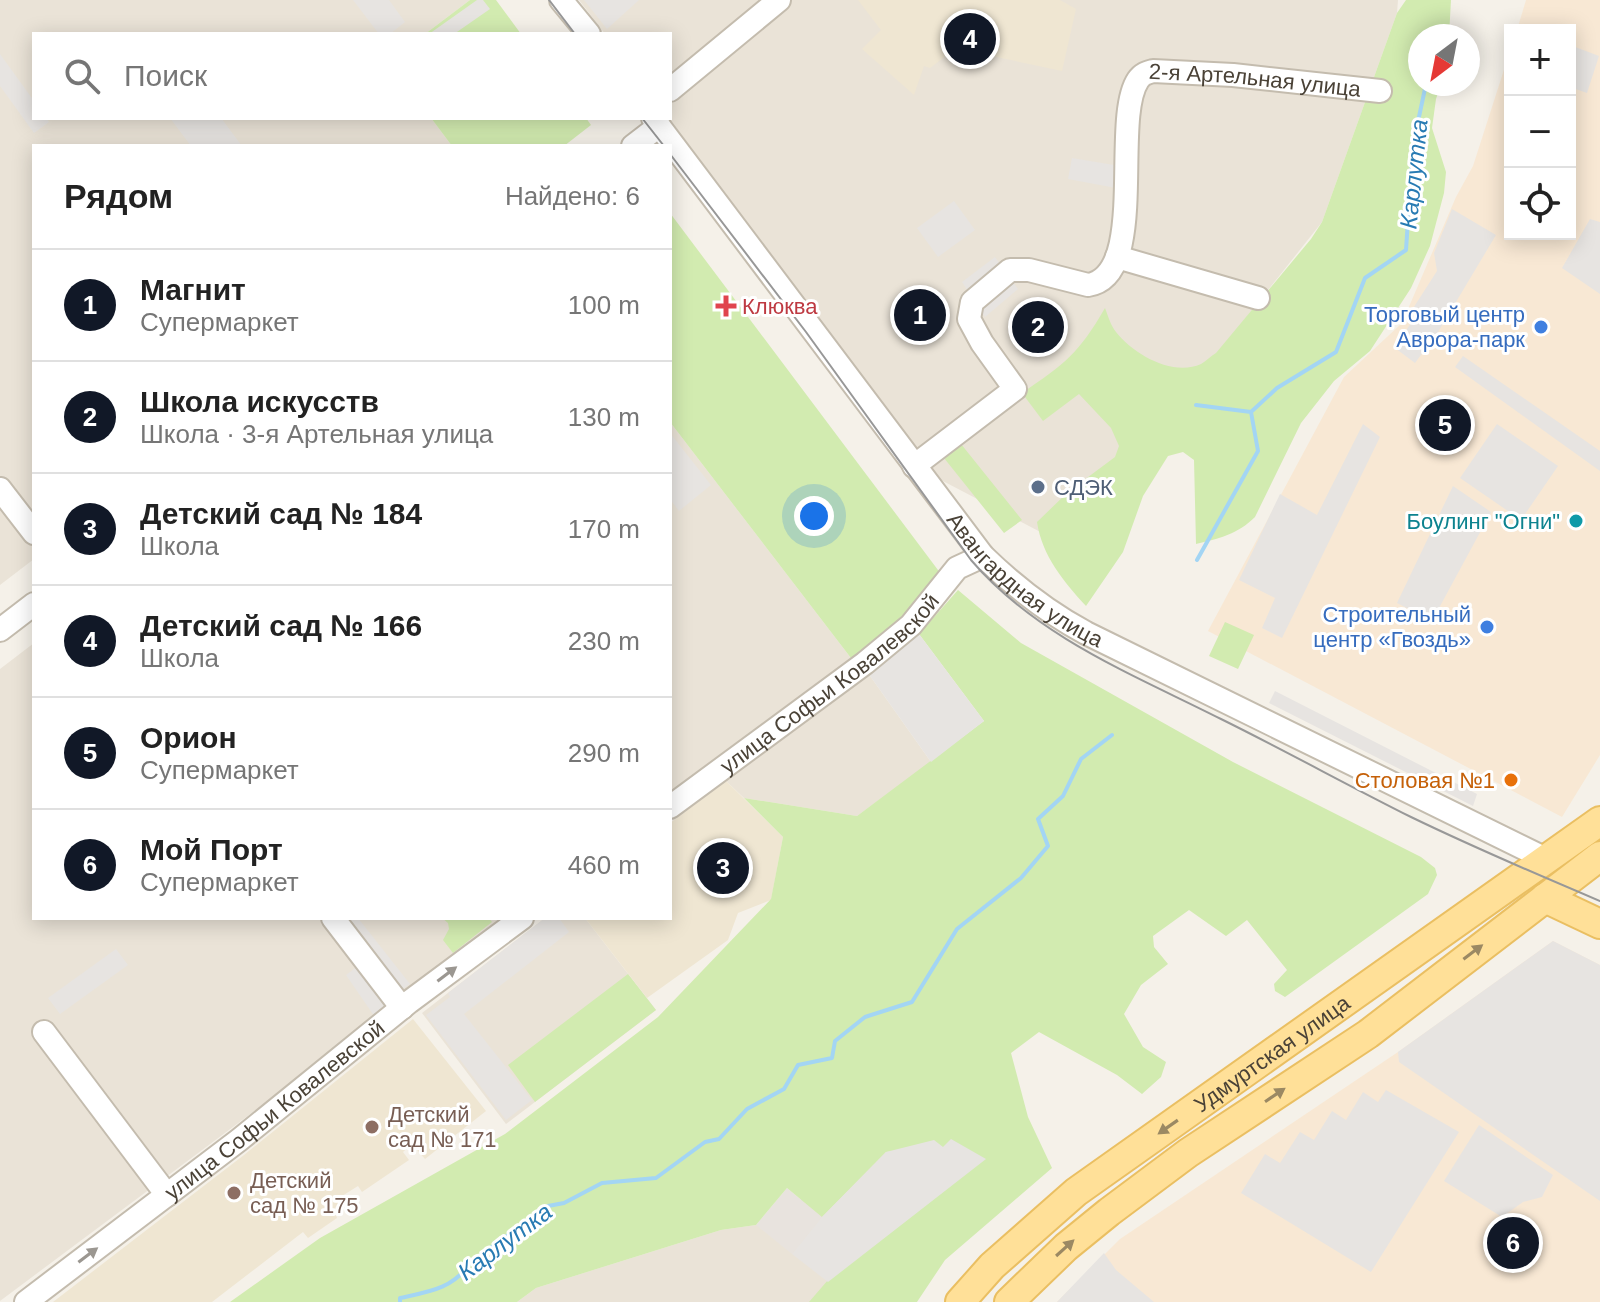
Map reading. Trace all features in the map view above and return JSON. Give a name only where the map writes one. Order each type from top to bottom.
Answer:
[{"type":"main road","name":"Удмуртская улица","points":[[960,1302],[992,1266],[1076,1192],[1600,821]]},
{"type":"main road","points":[[1594,870],[1546,859],[1545,898],[1600,924]]},
{"type":"main road","name":"Удмуртская улица","points":[[1009,1302],[1066,1247],[1188,1153],[1368,1034],[1545,898],[1594,870]]},
{"type":"main road","points":[[1415,952],[1429,956],[1435,965],[1435,980]]},
{"type":"street","points":[[561,0],[587,32]]},
{"type":"street","points":[[672,88],[779,0]]},
{"type":"street","name":"2-я Артельная улица","points":[[1117,257],[1125,226],[1131,97],[1136,82],[1143,74],[1153,71],[1233,75],[1380,91]]},
{"type":"street","points":[[635,144],[656,122]]},
{"type":"street","name":"Авангардная улица","points":[[656,122],[983,556],[1049,614],[1546,859]]},
{"type":"street","points":[[914,466],[1015,389],[969,319],[972,302],[1010,270],[1029,270],[1088,285],[1105,278],[1117,257],[1258,298]]},
{"type":"street","points":[[0,489],[32,530]]},
{"type":"street","name":"улица Софьи Ковалевской","points":[[672,806],[865,663],[911,625],[957,568],[983,556]]},
{"type":"street","points":[[0,630],[32,606]]},
{"type":"street","points":[[335,920],[402,1008]]},
{"type":"street","name":"улица Софьи Ковалевской","points":[[26,1302],[519,920]]},
{"type":"street","points":[[44,1032],[167,1195]]},
{"type":"shaded area","points":[[0,0],[470,0],[428,32],[32,32],[32,120],[432,120],[450,144],[32,144],[32,561],[0,585]]},
{"type":"shaded area","points":[[353,0],[389,0],[405,22],[392,32],[377,32]]},
{"type":"shaded area","points":[[477,0],[483,0],[490,9],[457,32],[432,32]]},
{"type":"shaded area","points":[[579,0],[1398,0],[1397,13],[1322,222],[1241,324],[1100,563],[939,479],[670,120],[672,32],[603,32]]},
{"type":"shaded area","points":[[584,0],[639,0],[607,29]]},
{"type":"shaded area","points":[[858,0],[1060,0],[1076,9],[1062,71],[987,55],[987,52],[955,49],[930,68],[924,66],[914,95],[862,49],[881,30]]},
{"type":"shaded area","points":[[1526,0],[1600,0],[1600,755],[1562,817],[1208,631],[1344,377],[1402,323],[1456,197],[1473,166],[1504,70],[1504,240],[1576,240],[1576,24],[1519,24]]},
{"type":"shaded area","points":[[1576,47],[1599,56],[1587,93],[1576,89]]},
{"type":"shaded area","points":[[0,54],[32,98],[32,120],[49,122],[34,133],[0,86]]},
{"type":"shaded area","points":[[172,120],[222,120],[240,144],[190,144]]},
{"type":"shaded area","points":[[1072,158],[1120,166],[1116,188],[1068,179]]},
{"type":"shaded area","points":[[954,201],[975,230],[938,257],[917,228]]},
{"type":"shaded area","points":[[1452,209],[1496,235],[1438,332],[1415,363],[1395,348],[1414,318],[1410,313],[1437,271],[1434,253]]},
{"type":"shaded area","points":[[1590,219],[1600,222],[1600,294],[1562,268]]},
{"type":"shaded area","points":[[995,257],[1018,289],[985,317],[962,282]]},
{"type":"shaded area","points":[[1463,356],[1600,451],[1600,471],[1455,367]]},
{"type":"shaded area","points":[[1363,424],[1380,437],[1282,638],[1262,628],[1275,598],[1239,580],[1280,494],[1317,515]]},
{"type":"shaded area","points":[[1497,424],[1558,466],[1521,520],[1460,478]]},
{"type":"shaded area","points":[[672,425],[854,662],[672,798]]},
{"type":"shaded area","points":[[672,436],[711,485],[679,511],[672,502]]},
{"type":"shaded area","points":[[1453,486],[1491,512],[1432,621],[1397,603]]},
{"type":"shaded area","points":[[919,634],[984,721],[931,762],[868,673]]},
{"type":"shaded area","points":[[32,645],[32,920],[510,920],[0,1301],[0,669]]},
{"type":"shaded area","points":[[868,673],[931,762],[857,816],[744,798],[726,781]]},
{"type":"shaded area","points":[[1275,691],[1477,794],[1473,806],[1269,703]]},
{"type":"shaded area","points":[[726,781],[783,837],[771,900],[738,913],[728,940],[647,998],[587,920],[672,920],[672,822]]},
{"type":"shaded area","points":[[344,920],[360,920],[410,984],[400,991]]},
{"type":"shaded area","points":[[542,920],[587,920],[656,1010],[506,1124],[422,1013]]},
{"type":"shaded area","points":[[542,920],[560,920],[569,932],[464,1014],[532,1100],[506,1120],[426,1015],[450,997],[448,993]]},
{"type":"shaded area","points":[[1553,941],[1600,965],[1600,1302],[1057,1302],[1120,1239],[1398,1052]]},
{"type":"shaded area","points":[[1553,941],[1600,965],[1600,1201],[1399,1062],[1398,1052]]},
{"type":"shaded area","points":[[116,949],[128,965],[60,1014],[48,998]]},
{"type":"shaded area","points":[[358,966],[391,1015],[379,1023],[346,975]]},
{"type":"shaded area","points":[[413,1019],[486,1111],[425,1159],[412,1144],[403,1152],[409,1160],[362,1192],[358,1186],[342,1196],[334,1210],[337,1218],[308,1238],[303,1232],[212,1302],[53,1302],[244,1155]]},
{"type":"shaded area","points":[[1386,1090],[1459,1132],[1371,1272],[1241,1193],[1265,1154],[1280,1163],[1300,1132],[1314,1140],[1332,1111],[1346,1120],[1363,1092],[1378,1102]]},
{"type":"shaded area","points":[[1479,1125],[1553,1175],[1542,1197],[1523,1202],[1502,1217],[1444,1181]]},
{"type":"shaded area","points":[[951,1139],[986,1159],[828,1282],[792,1254],[822,1217],[886,1152],[934,1140],[943,1147]]},
{"type":"shaded area","points":[[886,1152],[864,1302],[517,1302],[536,1288],[721,1230],[756,1225]]},
{"type":"shaded area","points":[[787,1188],[822,1217],[792,1254],[756,1225]]},
{"type":"shaded area","points":[[1104,1253],[1116,1270],[1154,1302],[1057,1302]]},
{"type":"green space","points":[[470,0],[496,0],[520,32],[428,32]]},
{"type":"green space","points":[[1406,0],[1451,0],[1450,24],[1408,24],[1408,96],[1437,96],[1432,128],[1446,172],[1444,193],[1430,246],[1411,288],[1370,351],[1334,381],[1301,423],[1255,517],[1235,532],[1196,544],[1194,460],[1183,452],[1168,456],[1143,496],[1123,552],[1086,606],[1049,557],[1037,522],[1068,492],[1115,457],[1119,446],[1111,428],[1079,394],[1043,421],[1022,393],[1070,356],[1105,308],[1123,340],[1154,361],[1178,368],[1190,367],[1201,364],[1216,353],[1322,222],[1397,13]]},
{"type":"green space","points":[[432,120],[587,120],[591,125],[567,144],[450,144]]},
{"type":"green space","points":[[672,216],[941,574],[906,618],[854,662],[672,425]]},
{"type":"green space","points":[[957,439],[1022,520],[1004,533],[940,453]]},
{"type":"green space","points":[[958,590],[1021,643],[1233,762],[1421,857],[1435,868],[1437,875],[1428,894],[1285,997],[1275,991],[1274,984],[1287,970],[1247,920],[1226,936],[1189,910],[1153,936],[1154,947],[1168,964],[1141,985],[1124,1014],[1143,1047],[1166,1062],[1161,1077],[1142,1094],[1117,1075],[1039,1032],[1011,1053],[1028,1117],[1052,1168],[945,1260],[917,1302],[809,1302],[943,1147],[886,1152],[822,1217],[787,1188],[756,1225],[721,1230],[536,1288],[517,1302],[230,1302],[320,1238],[505,1134],[658,1017],[771,899],[783,837],[744,798],[857,816],[984,721],[919,634]]},
{"type":"green space","points":[[1225,622],[1254,635],[1238,669],[1209,656]]},
{"type":"green space","points":[[444,920],[492,922],[453,953],[443,940],[449,929]]},
{"type":"green space","points":[[628,974],[656,1010],[535,1102],[508,1065]]},
{"type":"waterway","name":"Карлутка","points":[[1197,560],[1258,451],[1251,412],[1277,388],[1336,352],[1365,278],[1406,250],[1413,145],[1423,96]]},
{"type":"waterway","points":[[1196,405],[1251,412]]},
{"type":"waterway","name":"Карлутка","points":[[400,1302],[400,1298],[430,1291],[456,1279],[470,1263],[548,1206],[564,1203],[602,1183],[656,1178],[705,1142],[719,1139],[747,1109],[784,1089],[798,1065],[832,1058],[835,1041],[865,1017],[912,1002],[957,929],[1021,878],[1048,846],[1038,819],[1063,796],[1081,759],[1112,735]]},
{"type":"tram line","points":[[549,0],[573,32]]},
{"type":"tram line","points":[[644,120],[662,144]]},
{"type":"tram line","points":[[672,157],[806,332],[971,560],[1025,611],[1087,652],[1411,817],[1600,901]]},
{"type":"place","name":"Детский сад № 166","points":[[970,39]]},
{"type":"place","name":"Клюква","points":[[726,306]]},
{"type":"place","name":"Магнит","points":[[920,315]]},
{"type":"place","name":"Школа искусств","points":[[1038,327]]},
{"type":"place","name":"Торговый центр Аврора-парк","points":[[1541,327]]},
{"type":"place","name":"Орион","points":[[1445,425]]},
{"type":"place","name":"СДЭК","points":[[1038,487]]},
{"type":"place","name":"Боулинг \"Огни\"","points":[[1576,521]]},
{"type":"place","name":"Строительный центр «Гвоздь»","points":[[1487,627]]},
{"type":"place","name":"Столовая №1","points":[[1511,780]]},
{"type":"place","name":"Детский сад № 184","points":[[723,868]]},
{"type":"place","name":"Детский сад № 171","points":[[372,1127]]},
{"type":"place","name":"Детский сад № 175","points":[[234,1193]]},
{"type":"place","name":"Мой Порт","points":[[1513,1243]]}]
